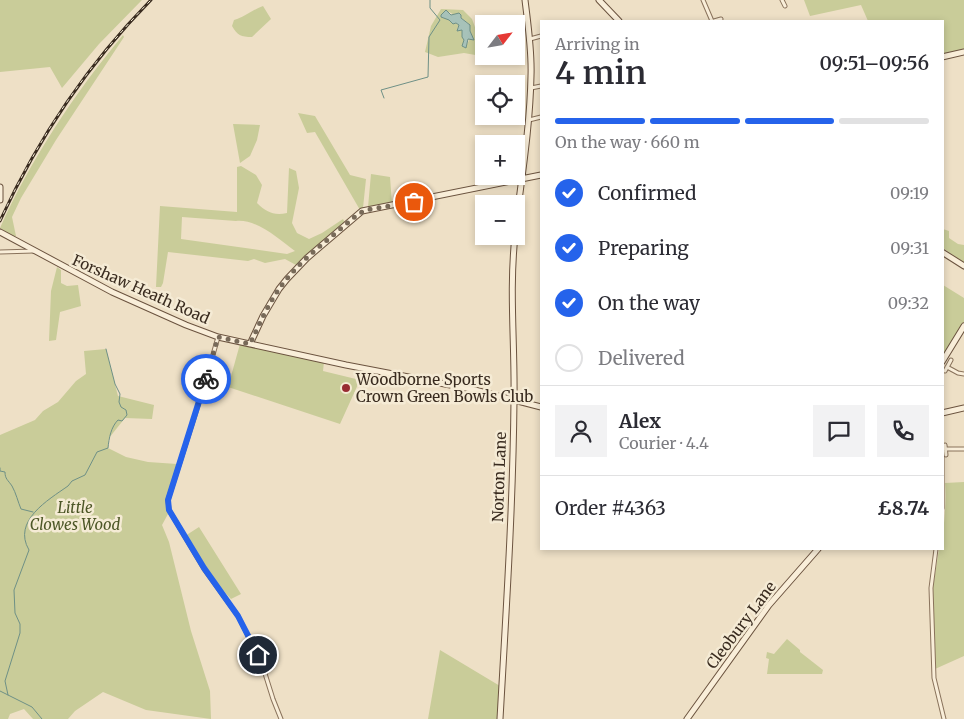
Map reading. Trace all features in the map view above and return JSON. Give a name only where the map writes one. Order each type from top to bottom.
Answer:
[{"type":"street","points":[[525,0],[530,39],[529,120],[525,153]]},
{"type":"street","points":[[599,0],[618,20]]},
{"type":"street","points":[[703,0],[713,20]]},
{"type":"street","points":[[782,0],[785,6]]},
{"type":"street","points":[[715,20],[720,18]]},
{"type":"street","points":[[530,39],[540,36]]},
{"type":"street","points":[[944,57],[964,52]]},
{"type":"street","points":[[530,88],[540,86]]},
{"type":"street","points":[[529,120],[540,117]]},
{"type":"street","points":[[525,178],[540,176]]},
{"type":"street","points":[[250,344],[279,289],[287,279],[307,258],[362,212],[447,196],[493,185]]},
{"type":"street","points":[[0,187],[0,200]]},
{"type":"street","name":"Forshaw Heath Road","points":[[0,232],[112,292],[218,337],[514,399],[540,407]]},
{"type":"street","name":"Norton Lane","points":[[500,719],[511,503],[514,399],[512,300],[515,245]]},
{"type":"street","points":[[0,252],[34,251]]},
{"type":"street","points":[[944,253],[964,266]]},
{"type":"street","points":[[944,359],[964,326]]},
{"type":"street","points":[[218,337],[204,390],[168,500],[169,510],[204,568],[242,623],[262,664],[281,719]]},
{"type":"street","points":[[951,360],[946,369],[964,374]]},
{"type":"street","points":[[944,413],[964,408]]},
{"type":"street","points":[[944,456],[945,447],[964,449]]},
{"type":"street","name":"Cleobury Lane","points":[[687,719],[769,605],[817,550]]},
{"type":"street","points":[[936,550],[931,588],[934,678],[944,719]]},
{"type":"green space","points":[[0,0],[142,0],[99,44],[62,88],[50,67],[0,72]]},
{"type":"green space","points":[[804,0],[964,0],[964,49],[944,54],[944,20],[868,20],[861,5],[810,16]]},
{"type":"green space","points":[[263,6],[271,19],[252,37],[242,36],[236,32],[232,26],[234,20]]},
{"type":"green space","points":[[441,9],[463,10],[472,19],[475,27],[475,55],[464,53],[438,57],[425,52],[431,26]],"holes":[[[449,12],[470,25],[472,35],[466,46],[462,30],[457,29],[459,25],[449,20]]]},
{"type":"green space","points":[[123,35],[124,37],[56,140],[21,198],[12,217],[16,236],[13,237],[0,228],[25,177],[87,80]]},
{"type":"green space","points":[[298,113],[315,116],[350,175],[366,179],[363,208],[360,210],[315,132],[307,133]]},
{"type":"green space","points":[[233,124],[260,125],[257,140],[250,156],[240,163]]},
{"type":"green space","points":[[241,166],[256,175],[262,185],[257,203],[274,214],[287,213],[289,168],[296,171],[299,188],[292,223],[297,233],[309,239],[343,219],[345,223],[296,265],[285,259],[265,263],[254,259],[248,261],[168,252],[163,283],[161,287],[156,287],[160,206],[237,212],[237,167]],"holes":[[[182,217],[252,223],[260,226],[295,251],[287,254],[181,239]]]},
{"type":"green space","points":[[371,174],[390,177],[392,204],[368,207]]},
{"type":"green space","points":[[944,229],[949,231],[949,238],[958,244],[964,245],[964,263],[944,249]]},
{"type":"green space","points":[[57,267],[61,270],[61,283],[67,286],[78,285],[81,306],[60,312],[56,340],[49,341],[51,291]]},
{"type":"green space","points":[[944,286],[964,298],[964,322],[944,356]]},
{"type":"green space","points":[[240,344],[324,362],[323,371],[360,380],[340,424],[228,387]]},
{"type":"green space","name":"Little Clowes Wood","points":[[106,349],[118,396],[154,405],[152,419],[125,418],[109,438],[108,448],[126,457],[148,462],[177,464],[166,500],[168,514],[162,525],[169,542],[191,631],[210,691],[211,719],[146,710],[103,692],[75,711],[68,719],[33,719],[24,709],[10,714],[8,719],[0,719],[0,435],[35,420],[43,411],[58,402],[76,381],[86,374],[84,351]]},
{"type":"green space","points":[[964,482],[964,656],[935,669],[933,587],[939,550],[944,550],[945,483]]},
{"type":"green space","points":[[199,527],[241,594],[231,599],[221,588],[185,536]]},
{"type":"green space","points":[[787,639],[823,670],[822,674],[767,674],[769,659],[766,658],[767,652],[774,654]]},
{"type":"green space","points":[[440,650],[500,686],[497,719],[428,719]]},
{"type":"water","points":[[446,10],[451,15],[459,13],[461,18],[470,25],[470,31],[474,40],[468,39],[466,48],[462,46],[464,40],[462,30],[457,31],[459,25],[453,24],[441,17]]},
{"type":"waterway","points":[[384,98],[381,90],[428,77],[429,37],[440,20],[430,8],[430,0]]},
{"type":"waterway","points":[[8,695],[5,681],[20,633],[20,624],[15,613],[14,590],[29,550],[25,539],[25,530],[35,512],[42,505],[72,481],[85,475],[97,452],[108,448],[111,433],[118,420],[122,421],[127,415],[126,410],[121,407],[119,402],[120,394],[115,384],[106,349]]},
{"type":"waterway","points":[[0,468],[0,471],[5,472],[21,509],[33,512]]},
{"type":"waterway","points":[[0,691],[32,707],[42,719]]},
{"type":"railway","points":[[0,221],[31,161],[66,104],[106,50],[151,0]]},
{"type":"way so far","points":[[206,379],[218,337],[250,344],[279,289],[287,279],[307,258],[358,214],[366,210],[414,202]]},
{"type":"place","name":"Woodborne Sports Crown Green Bowls Club","points":[[346,388]]},
{"type":"route","points":[[206,379],[168,500],[169,510],[204,568],[238,616],[258,655]]}]
